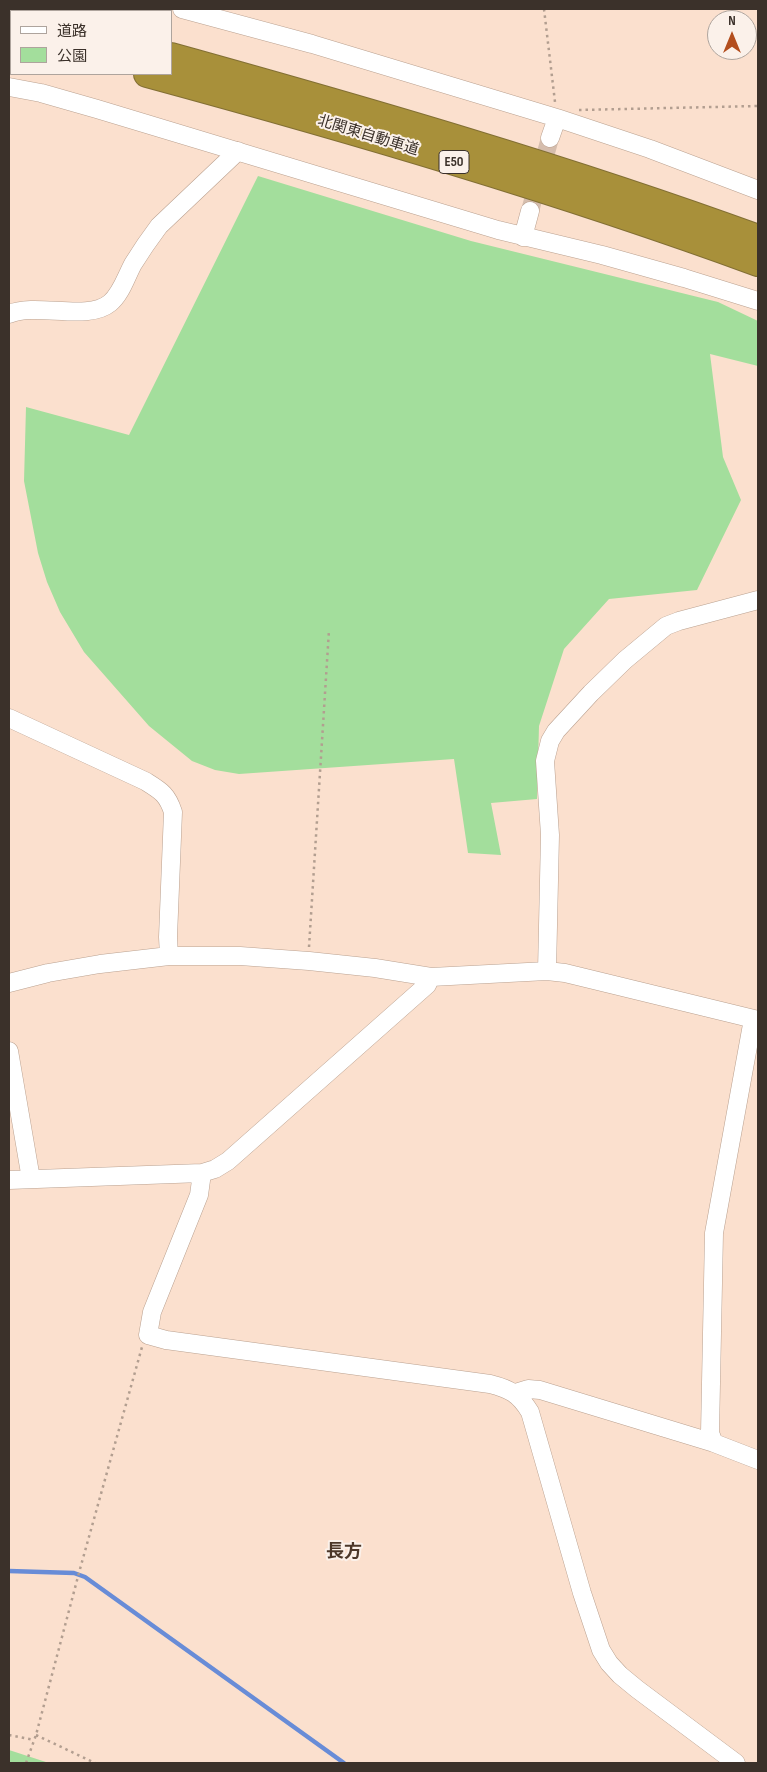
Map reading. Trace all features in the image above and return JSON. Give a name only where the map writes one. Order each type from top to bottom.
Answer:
[{"type":"highway","name":"北関東自動車道","points":[[172,56],[285,87],[528,160],[758,238]]},
{"type":"highway","name":"北関東自動車道","points":[[151,75],[281,110],[412,149],[562,196],[758,263]]},
{"type":"street","points":[[182,9],[312,44],[557,118],[758,190]]},
{"type":"street","points":[[9,87],[40,93],[523,237],[602,255],[758,301]]},
{"type":"street","points":[[550,138],[557,118]]},
{"type":"street","points":[[9,314],[26,310],[90,311],[100,309],[110,303],[118,293],[145,245],[159,226],[238,152]]},
{"type":"street","points":[[523,237],[530,211]]},
{"type":"street","points":[[547,971],[550,835],[545,761],[550,741],[556,731],[591,693],[625,660],[666,626],[758,600]]},
{"type":"street","points":[[9,718],[145,781],[163,792],[173,812],[168,937],[169,956]]},
{"type":"street","points":[[9,983],[48,973],[169,956],[240,956],[382,969],[431,977],[547,971],[565,973],[756,1019],[714,1233],[710,1433],[714,1443]]},
{"type":"street","points":[[9,1180],[202,1173],[216,1169],[228,1161],[427,985],[431,977]]},
{"type":"street","points":[[9,1050],[31,1179]]},
{"type":"street","points":[[202,1173],[199,1195],[152,1312],[148,1335],[166,1340],[490,1384],[515,1393],[523,1400],[530,1412],[582,1593],[601,1650],[609,1663],[636,1689],[736,1763]]},
{"type":"street","points":[[515,1393],[528,1389],[540,1390],[714,1443],[758,1460]]},
{"type":"path","points":[[544,9],[557,118],[581,109],[758,106]]},
{"type":"path","points":[[309,961],[329,630]]},
{"type":"path","points":[[26,1763],[36,1735],[142,1347],[148,1335]]},
{"type":"path","points":[[9,1735],[34,1740]]},
{"type":"path","points":[[36,1735],[95,1763]]},
{"type":"green space","points":[[258,176],[471,241],[718,302],[758,321],[758,366],[710,354],[723,457],[741,500],[697,590],[609,599],[564,649],[539,726],[537,799],[491,803],[501,855],[468,853],[454,759],[239,774],[215,770],[192,761],[149,726],[84,652],[60,612],[47,582],[38,553],[24,481],[26,407],[129,435]]},
{"type":"green space","points":[[9,1750],[49,1763],[9,1763]]},
{"type":"waterway","points":[[9,1571],[74,1573],[85,1577],[344,1763]]},
{"type":"tunnel","points":[[530,211],[550,138]]},
{"type":"district","name":"長方","points":[[344,1552]]}]
